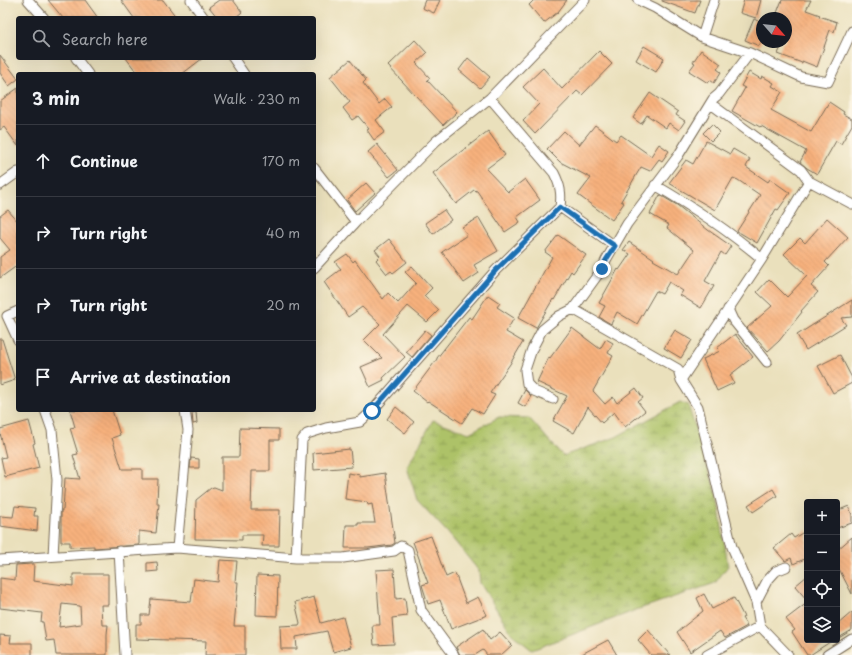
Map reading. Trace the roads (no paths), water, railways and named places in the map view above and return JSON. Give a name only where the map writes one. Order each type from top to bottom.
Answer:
[{"type":"street","points":[[28,0],[42,16]]},
{"type":"street","points":[[191,0],[203,16]]},
{"type":"street","points":[[316,266],[356,222],[436,141],[490,98],[585,0]]},
{"type":"street","points":[[638,0],[655,8],[702,37],[750,53],[801,77],[828,82],[852,33]]},
{"type":"street","points":[[702,37],[714,0]]},
{"type":"street","points":[[553,399],[534,391],[528,384],[525,370],[532,349],[542,330],[559,316],[574,308],[602,269],[627,224],[678,156],[713,99],[719,94],[750,53]]},
{"type":"street","points":[[78,60],[86,72]]},
{"type":"street","points":[[234,60],[243,72]]},
{"type":"street","points":[[296,558],[302,440],[304,437],[307,434],[326,428],[360,422],[372,411],[496,270],[560,207],[562,197],[561,187],[554,173],[490,98]]},
{"type":"street","points":[[711,104],[801,170],[809,181],[852,204]]},
{"type":"street","points":[[316,171],[356,222]]},
{"type":"street","points":[[0,185],[16,173]]},
{"type":"street","points":[[681,380],[762,259],[809,181]]},
{"type":"street","points":[[655,186],[684,202],[734,236],[762,259]]},
{"type":"street","points":[[560,207],[615,246]]},
{"type":"street","points":[[574,308],[678,369],[681,380],[698,407],[732,547],[756,602],[760,626],[788,655]]},
{"type":"street","points":[[728,309],[733,320],[767,362]]},
{"type":"street","points":[[16,312],[6,316],[16,336]]},
{"type":"street","points":[[46,412],[52,430],[57,480],[53,556]]},
{"type":"street","points":[[177,548],[188,430],[185,412]]},
{"type":"street","points":[[0,560],[177,548],[296,558],[343,558],[394,551],[401,546],[408,550],[421,610],[454,655]]},
{"type":"street","points":[[119,552],[125,655]]},
{"type":"street","points":[[756,602],[767,582],[776,571],[786,567]]},
{"type":"street","points":[[706,655],[760,626]]},
{"type":"street","points":[[827,655],[852,639]]}]
